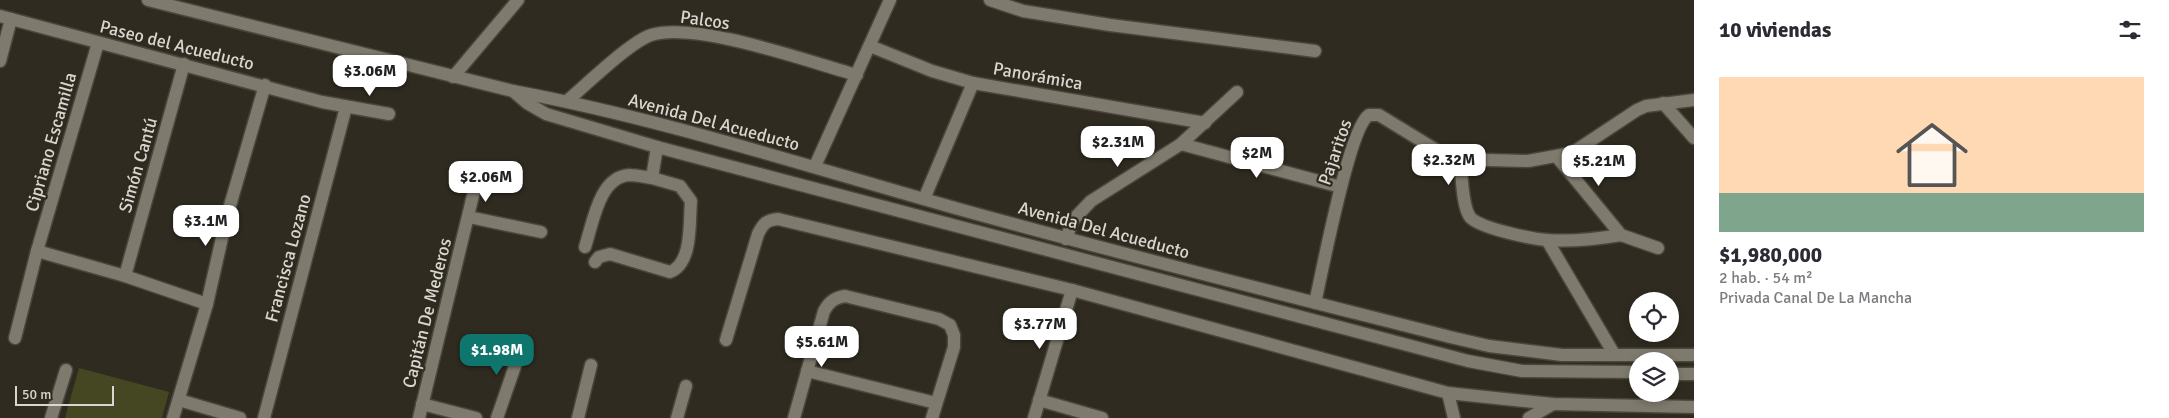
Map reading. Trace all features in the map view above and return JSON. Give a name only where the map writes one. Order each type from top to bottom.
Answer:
[{"type":"street","points":[[453,76],[518,0]]},
{"type":"street","points":[[815,166],[890,0]]},
{"type":"street","points":[[990,0],[1023,11],[1110,25],[1315,51]]},
{"type":"street","name":"Avenida Del Acueducto","points":[[154,1],[513,91],[567,101],[815,166],[1066,239],[1489,346],[1562,354],[1694,355]]},
{"type":"street","points":[[0,62],[6,18]]},
{"type":"street","name":"Paseo del Acueducto","points":[[6,18],[346,107],[389,114]]},
{"type":"street","name":"Palcos","points":[[567,101],[630,49],[644,40],[651,36],[677,32],[705,34],[857,75]]},
{"type":"street","name":"Cipriano Escamilla","points":[[15,338],[37,251],[98,43]]},
{"type":"street","name":"Panorámica","points":[[870,46],[932,71],[973,83],[1205,123]]},
{"type":"street","name":"Simón Cantú","points":[[125,276],[184,64]]},
{"type":"street","points":[[924,199],[973,83]]},
{"type":"street","points":[[173,418],[207,304],[227,216],[265,85]]},
{"type":"street","name":"Avenida Del Acueducto","points":[[513,91],[526,103],[546,114],[658,147],[1490,366],[1522,371],[1629,372]]},
{"type":"street","points":[[1066,239],[1073,220],[1091,202],[1181,144],[1237,92]]},
{"type":"street","points":[[1658,248],[1620,235],[1604,238],[1547,240],[1486,227],[1469,216],[1466,208],[1460,160],[1528,161],[1572,153],[1589,144],[1637,110],[1646,106],[1694,100]]},
{"type":"street","points":[[1663,103],[1694,138]]},
{"type":"street","name":"Francisca Lozano","points":[[264,418],[346,107]]},
{"type":"street","name":"Pajaritos","points":[[1315,302],[1341,187],[1361,123],[1369,115],[1379,115],[1451,159],[1460,160]]},
{"type":"street","points":[[1181,144],[1341,187]]},
{"type":"street","points":[[652,178],[658,147]]},
{"type":"street","points":[[1557,156],[1620,235]]},
{"type":"street","points":[[585,247],[603,190],[614,180],[628,175],[652,178],[680,186],[691,201],[687,245],[679,267],[670,272],[661,271],[610,254],[599,257],[595,262]]},
{"type":"street","name":"Capitán De Mederos","points":[[419,418],[476,183]]},
{"type":"street","points":[[469,217],[541,232]]},
{"type":"street","points":[[726,340],[762,224],[769,219],[778,219],[1072,290],[1448,393],[1554,404],[1694,407]]},
{"type":"street","points":[[1547,240],[1614,354]]},
{"type":"street","points":[[37,251],[125,276],[207,304]]},
{"type":"street","points":[[1034,418],[1072,290]]},
{"type":"street","points":[[794,418],[824,311],[835,298],[844,296],[939,319],[950,325],[954,335],[954,347],[932,418]]},
{"type":"street","points":[[497,418],[523,342]]},
{"type":"street","points":[[578,418],[591,365]]},
{"type":"street","points":[[51,418],[66,370]]},
{"type":"street","points":[[807,371],[936,404]]},
{"type":"street","points":[[1679,374],[1694,374]]},
{"type":"street","points":[[676,418],[686,386]]},
{"type":"street","points":[[1448,393],[1454,418]]},
{"type":"street","points":[[179,400],[240,418]]},
{"type":"street","points":[[1039,400],[1102,418]]},
{"type":"street","points":[[422,404],[476,418]]},
{"type":"street","points":[[1529,418],[1554,404]]},
{"type":"street","points":[[1660,407],[1667,418]]},
{"type":"green space","points":[[79,368],[169,392],[162,418],[65,418]]}]
